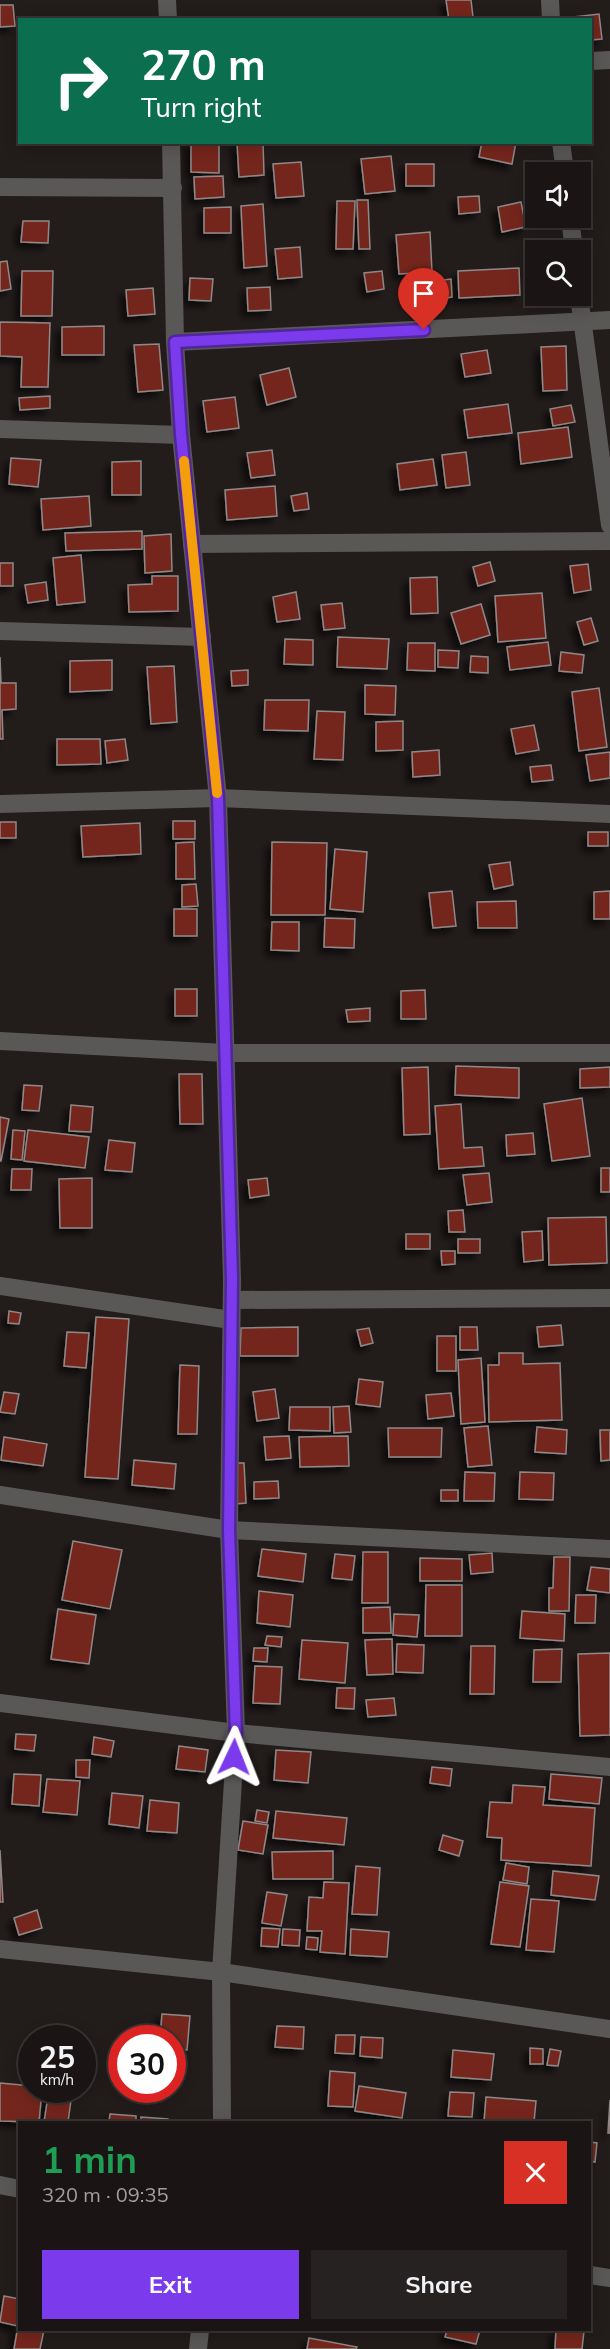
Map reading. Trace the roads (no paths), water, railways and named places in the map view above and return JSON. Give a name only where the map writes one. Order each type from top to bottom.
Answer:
[{"type":"street","points":[[167,0],[168,18]]},
{"type":"street","points":[[550,0],[551,18]]},
{"type":"street","points":[[592,61],[610,60]]},
{"type":"street","points":[[171,144],[175,342],[181,435],[218,798],[232,1300],[229,1530],[236,1733],[221,1972],[222,2121]]},
{"type":"street","points":[[561,144],[564,162]]},
{"type":"street","points":[[0,187],[173,188]]},
{"type":"street","points":[[580,306],[610,525]]},
{"type":"street","points":[[175,342],[610,320]]},
{"type":"street","points":[[0,429],[181,435]]},
{"type":"street","points":[[192,544],[610,541]]},
{"type":"street","points":[[0,631],[202,637]]},
{"type":"street","points":[[0,804],[218,798],[610,814]]},
{"type":"street","points":[[0,1041],[225,1053],[610,1053]]},
{"type":"street","points":[[0,1286],[231,1320]]},
{"type":"street","points":[[232,1300],[610,1298]]},
{"type":"street","points":[[0,1495],[229,1530],[610,1549]]},
{"type":"street","points":[[0,1703],[236,1733],[610,1767]]},
{"type":"street","points":[[0,1949],[221,1972],[610,2029]]},
{"type":"street","points":[[0,2185],[18,2189]]},
{"type":"street","points":[[591,2275],[610,2278]]},
{"type":"street","points":[[198,2349],[200,2331]]}]
